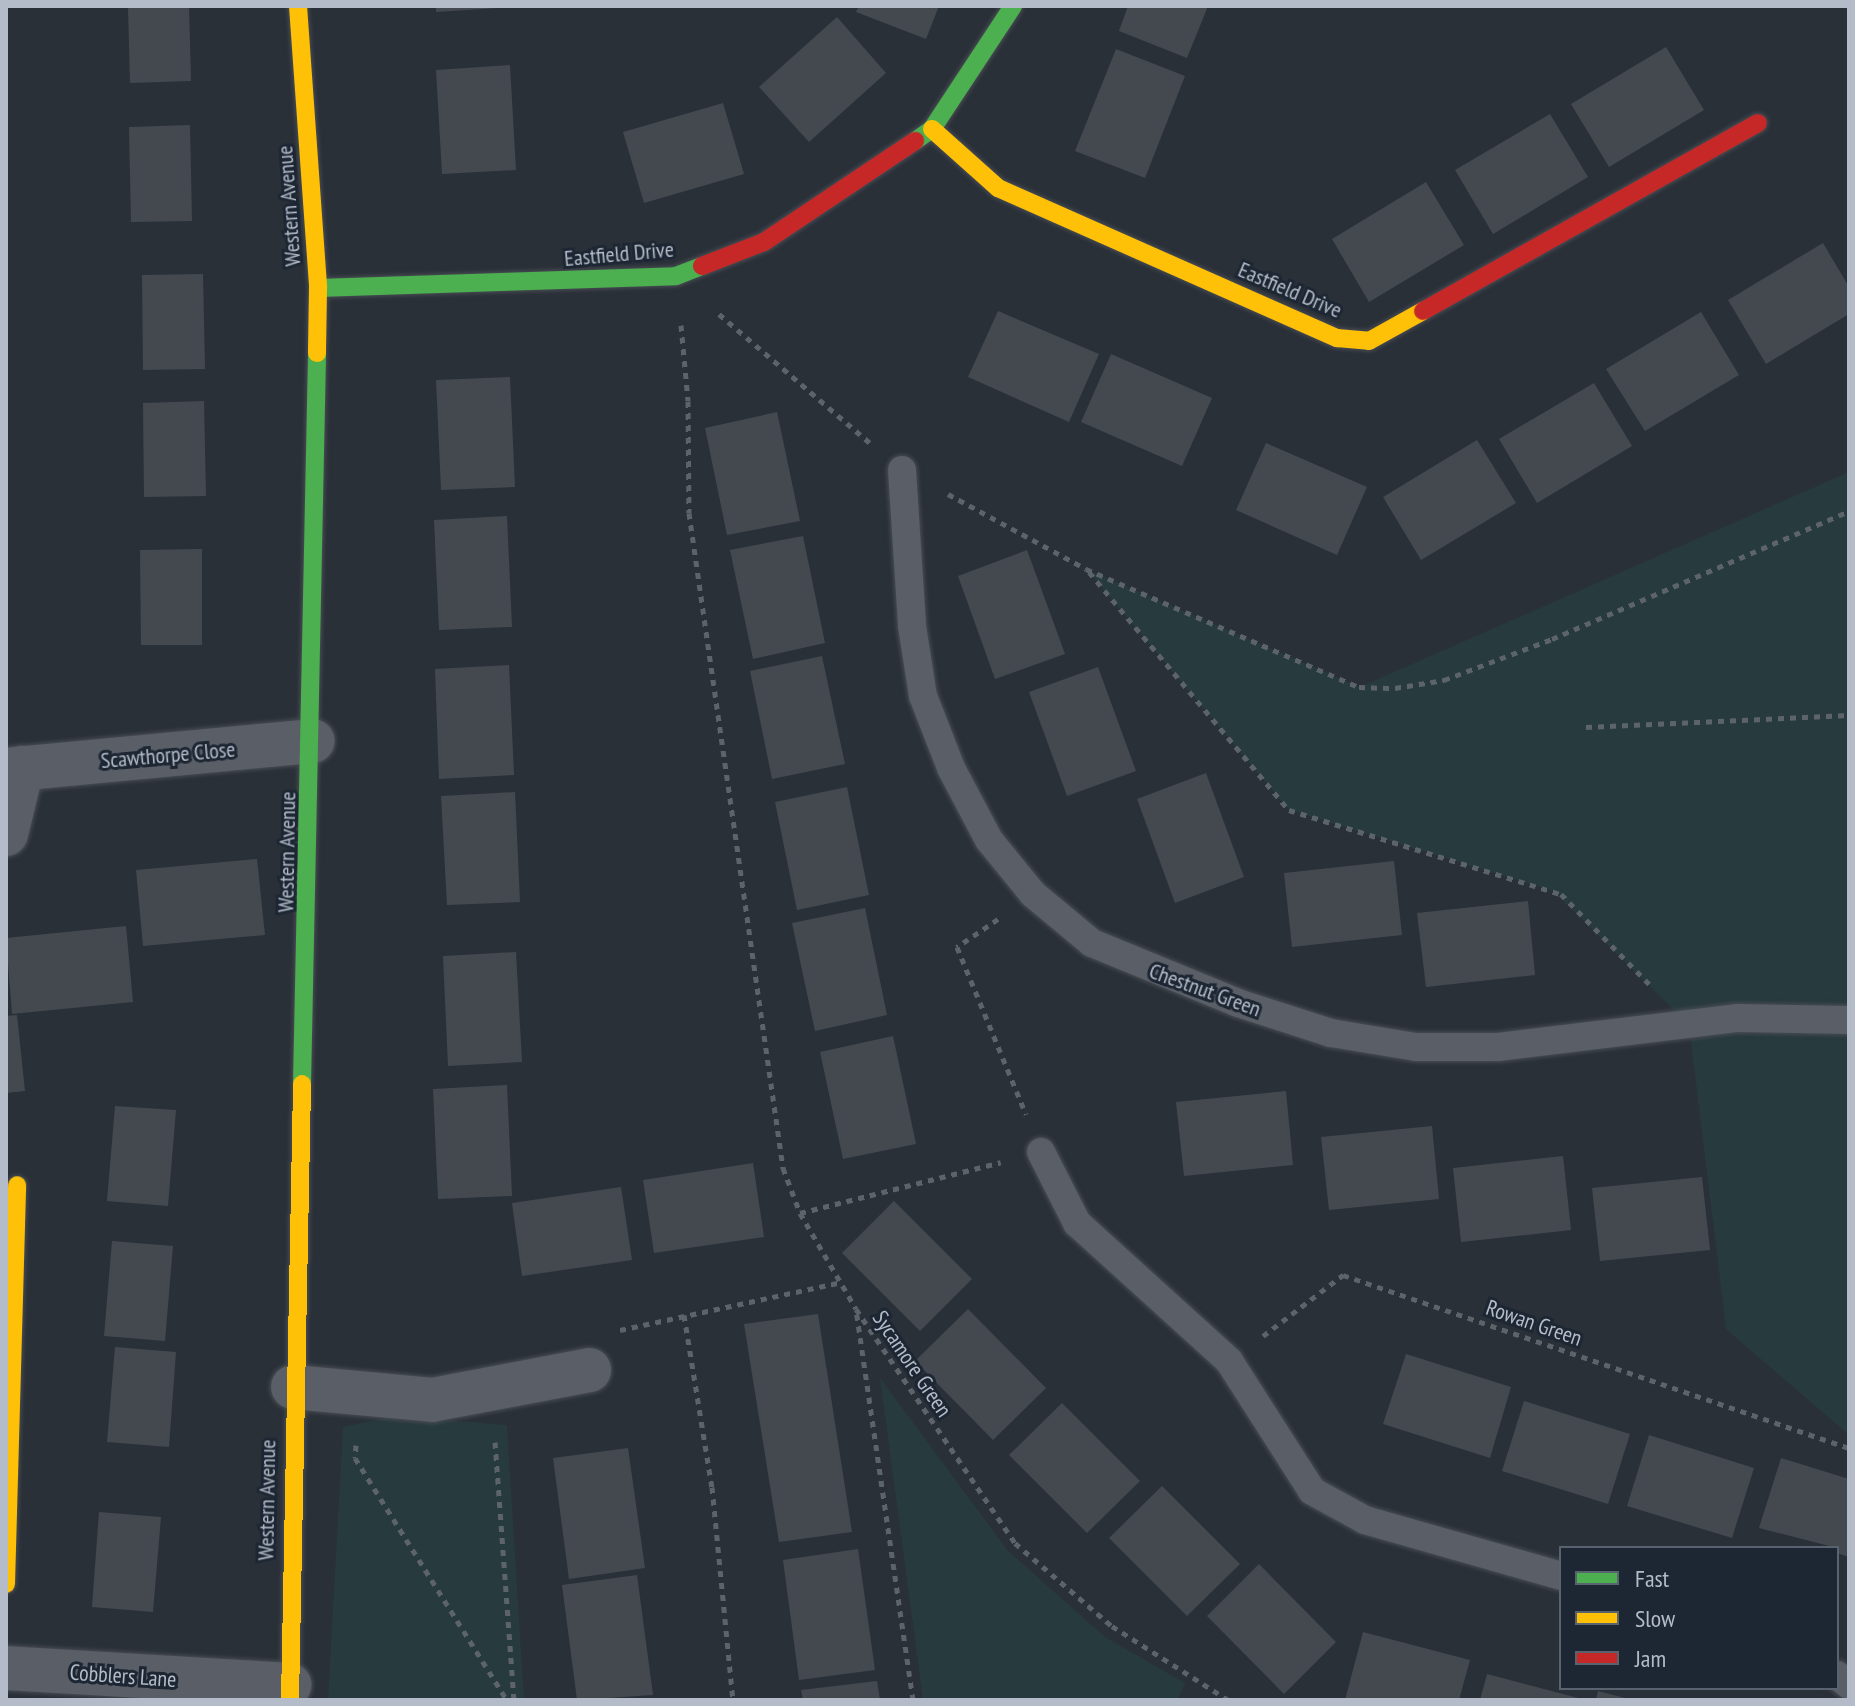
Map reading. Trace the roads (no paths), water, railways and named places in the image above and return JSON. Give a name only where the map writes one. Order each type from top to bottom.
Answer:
[{"type":"street","name":"Western Avenue","points":[[289,1692],[293,1387],[313,741],[318,288],[298,6]]},
{"type":"street","name":"Eastfield Drive","points":[[318,288],[676,276],[764,242],[820,209],[932,129],[1013,6]]},
{"type":"street","name":"Eastfield Drive","points":[[932,129],[998,188],[1337,338],[1369,341],[1758,123]]},
{"type":"street","name":"Scawthorpe Close","points":[[6,834],[14,769],[313,741]]},
{"type":"street","points":[[6,1584],[8,1346],[17,1185]]},
{"type":"street","points":[[293,1387],[432,1400],[589,1370]]},
{"type":"street","name":"Cobblers Lane","points":[[6,1668],[289,1692]]},
{"type":"lane","name":"Chestnut Green","points":[[902,470],[912,626],[923,696],[951,768],[989,840],[1033,894],[1092,943],[1186,984],[1331,1033],[1416,1047],[1498,1047],[1738,1018],[1849,1020]]},
{"type":"lane","points":[[1041,1152],[1077,1223],[1229,1361],[1312,1491],[1365,1520],[1559,1575]]}]
